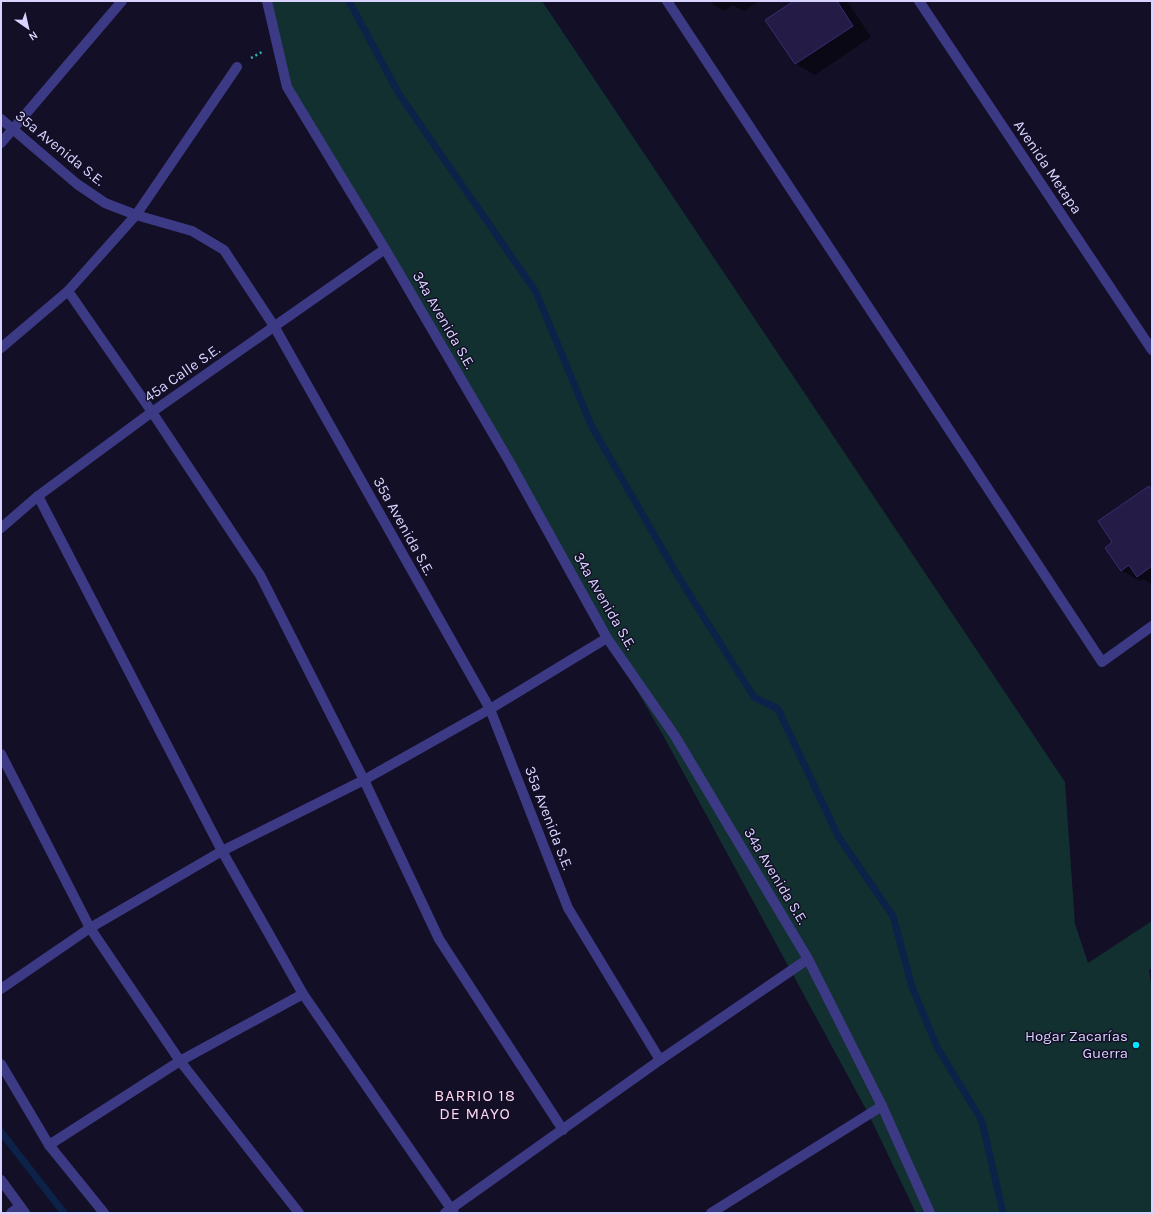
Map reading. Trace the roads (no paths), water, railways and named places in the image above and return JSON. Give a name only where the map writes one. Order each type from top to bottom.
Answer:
[{"type":"street","points":[[1,143],[122,1]]},
{"type":"street","name":"34a Avenida S.E.","points":[[267,1],[287,87],[385,249],[509,461],[607,638],[675,736],[808,959],[882,1106],[929,1212]]},
{"type":"street","points":[[667,1],[1102,662],[1152,626]]},
{"type":"street","name":"Avenida Metapa","points":[[919,1],[1152,350]]},
{"type":"street","points":[[1,348],[68,291],[136,215],[237,67]]},
{"type":"street","name":"35a Avenida S.E.","points":[[1,119],[77,184],[105,204],[136,215],[192,231],[224,250],[274,326],[490,709],[568,908],[660,1060]]},
{"type":"street","name":"45a Calle S.E.","points":[[1,528],[38,496],[152,412],[385,249]]},
{"type":"street","points":[[68,291],[152,412],[260,575],[364,780],[440,939],[563,1130]]},
{"type":"street","points":[[38,496],[222,851],[303,994],[450,1212],[660,1060],[808,959]]},
{"type":"street","points":[[1,989],[90,928],[222,851],[364,780],[490,709],[607,638]]},
{"type":"street","points":[[1,754],[90,928],[180,1061],[299,1213]]},
{"type":"street","points":[[49,1145],[180,1061],[303,994]]},
{"type":"street","points":[[1,1064],[49,1145],[104,1213]]},
{"type":"street","points":[[711,1213],[882,1106]]},
{"type":"street","points":[[1,1180],[23,1210],[11,1213]]},
{"type":"waterway","points":[[349,1],[399,94],[536,292],[591,425],[678,576],[754,697],[778,709],[838,836],[893,916],[912,987],[937,1047],[982,1121],[1003,1213]]},
{"type":"waterway","points":[[1,1132],[64,1213]]},
{"type":"place","name":"Hogar Zacarías Guerra","points":[[1136,1045]]},
{"type":"district","name":"BARRIO 18 DE MAYO","points":[[475,1104]]}]
